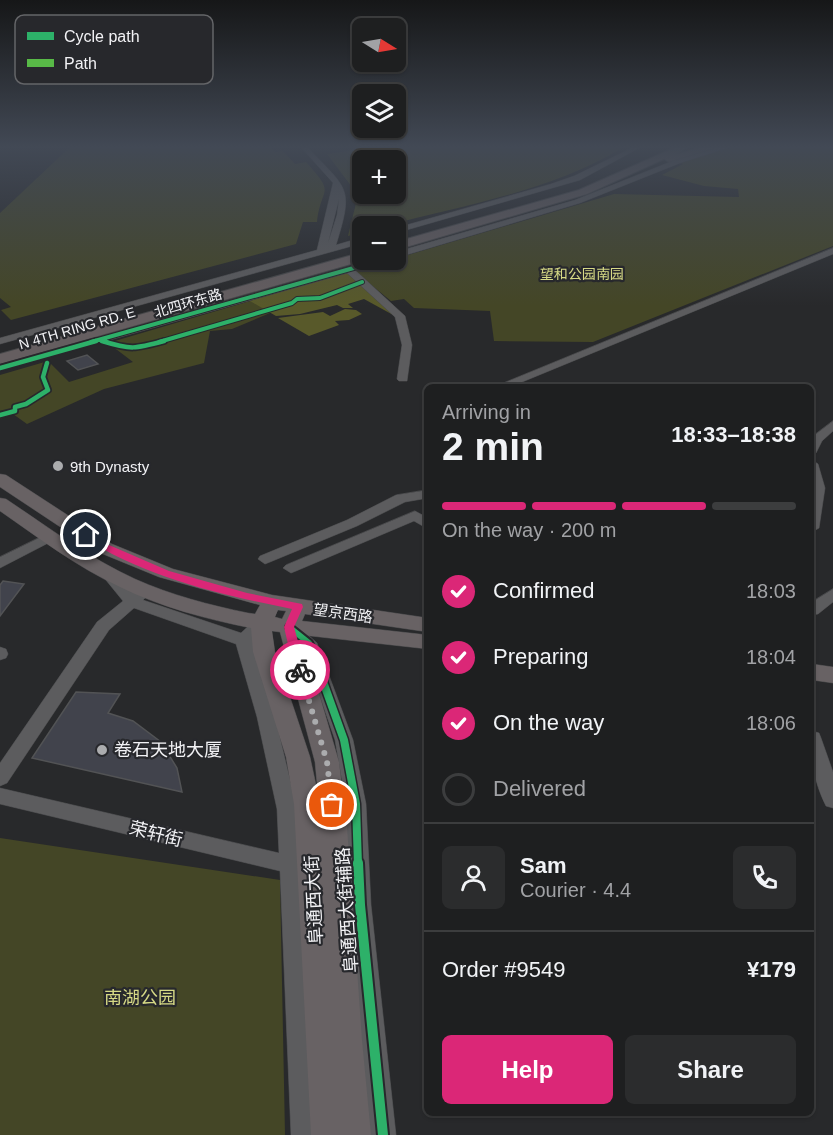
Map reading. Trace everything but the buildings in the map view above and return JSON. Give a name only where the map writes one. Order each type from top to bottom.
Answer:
[{"type":"highway","points":[[516,205],[522,201]]},
{"type":"highway","points":[[406,235],[530,201]]},
{"type":"highway","points":[[406,243],[552,201]]},
{"type":"highway","points":[[483,221],[551,211]]},
{"type":"highway","points":[[331,249],[352,246]]},
{"type":"highway","name":"N 4TH RING RD. E","points":[[0,349],[352,247]]},
{"type":"highway","name":"N 4TH RING RD. E","points":[[0,359],[352,259]]},
{"type":"main road","name":"望京西路","points":[[0,479],[105,548],[166,573],[271,625],[424,625]]},
{"type":"main road","name":"望京西路","points":[[0,503],[109,574],[138,596],[271,625],[424,642]]},
{"type":"main road","name":"阜通西大街","points":[[271,625],[307,804],[301,867],[328,1135]]},
{"type":"main road","name":"阜通西大街","points":[[271,625],[327,762],[334,827],[343,1007],[354,1135]]},
{"type":"main road","points":[[814,672],[833,675]]},
{"type":"main road","points":[[814,686],[833,688]]},
{"type":"street","points":[[331,249],[342,201]]},
{"type":"street","points":[[406,228],[504,201]]},
{"type":"street","points":[[406,252],[579,201]]},
{"type":"street","name":"北四环东路","points":[[0,341],[331,249]]},
{"type":"street","points":[[507,384],[833,251]]},
{"type":"street","name":"北四环东路","points":[[0,368],[352,268]]},
{"type":"street","points":[[348,269],[400,316],[407,345],[403,379]]},
{"type":"street","points":[[814,444],[816,438],[833,425]]},
{"type":"street","points":[[814,472],[818,488],[814,515]]},
{"type":"street","points":[[265,559],[352,522],[401,498],[424,495]]},
{"type":"street","points":[[291,568],[415,515],[424,522]]},
{"type":"street","points":[[0,563],[51,536]]},
{"type":"street","points":[[814,608],[833,594]]},
{"type":"street","points":[[0,778],[103,626],[138,596]]},
{"type":"street","name":"阜通西大街辅路","points":[[271,625],[309,643],[344,740],[354,793],[362,928],[383,1135]]},
{"type":"street","points":[[814,744],[833,800]]},
{"type":"street","name":"荣轩街","points":[[0,796],[301,867]]},
{"type":"street","points":[[301,867],[304,1135]]},
{"type":"green space","points":[[13,201],[322,201],[317,222],[303,222],[296,244],[11,320],[1,310],[11,307],[0,298],[0,213]]},
{"type":"green space","points":[[406,201],[484,201],[406,221],[406,216],[353,216],[356,204],[406,204]]},
{"type":"green space","name":"望和公园南园","points":[[590,201],[833,201],[833,246],[593,342],[494,341],[490,311],[414,308],[404,299],[391,301],[354,271],[406,270],[406,256]]},
{"type":"green space","points":[[352,220],[352,235],[348,236]]},
{"type":"green space","points":[[348,272],[366,289],[270,313],[232,329],[210,331],[204,363],[104,389],[27,424],[13,414],[0,419],[0,375],[48,361],[69,382],[133,362],[108,343]]},
{"type":"green space","name":"南湖公园","points":[[0,838],[280,880],[285,1135],[0,1135]]},
{"type":"shaded area","points":[[348,272],[395,316],[364,299],[348,304],[353,308],[343,308],[337,305],[300,314],[276,316],[250,301]]},
{"type":"shaded area","points":[[345,309],[356,310],[362,314],[349,320],[335,321],[339,325],[309,336],[278,318],[323,312],[330,316]]},
{"type":"cycle path","points":[[0,368],[352,268]]},
{"type":"cycle path","points":[[100,340],[127,349],[136,349],[292,303],[297,299],[320,298],[362,282]]},
{"type":"cycle path","points":[[0,415],[15,411],[15,407],[26,404],[48,390],[43,377],[47,363]]},
{"type":"cycle path","points":[[289,627],[309,643],[313,653],[344,740],[356,804],[360,905],[383,1135]]},
{"type":"way so far","points":[[300,670],[327,762],[332,805]]},
{"type":"place","name":"9th Dynasty","points":[[58,466]]},
{"type":"place","name":"卷石天地大厦","points":[[102,750]]},
{"type":"route","points":[[86,535],[105,548],[166,573],[246,596],[298,607],[289,627],[300,670]]}]
